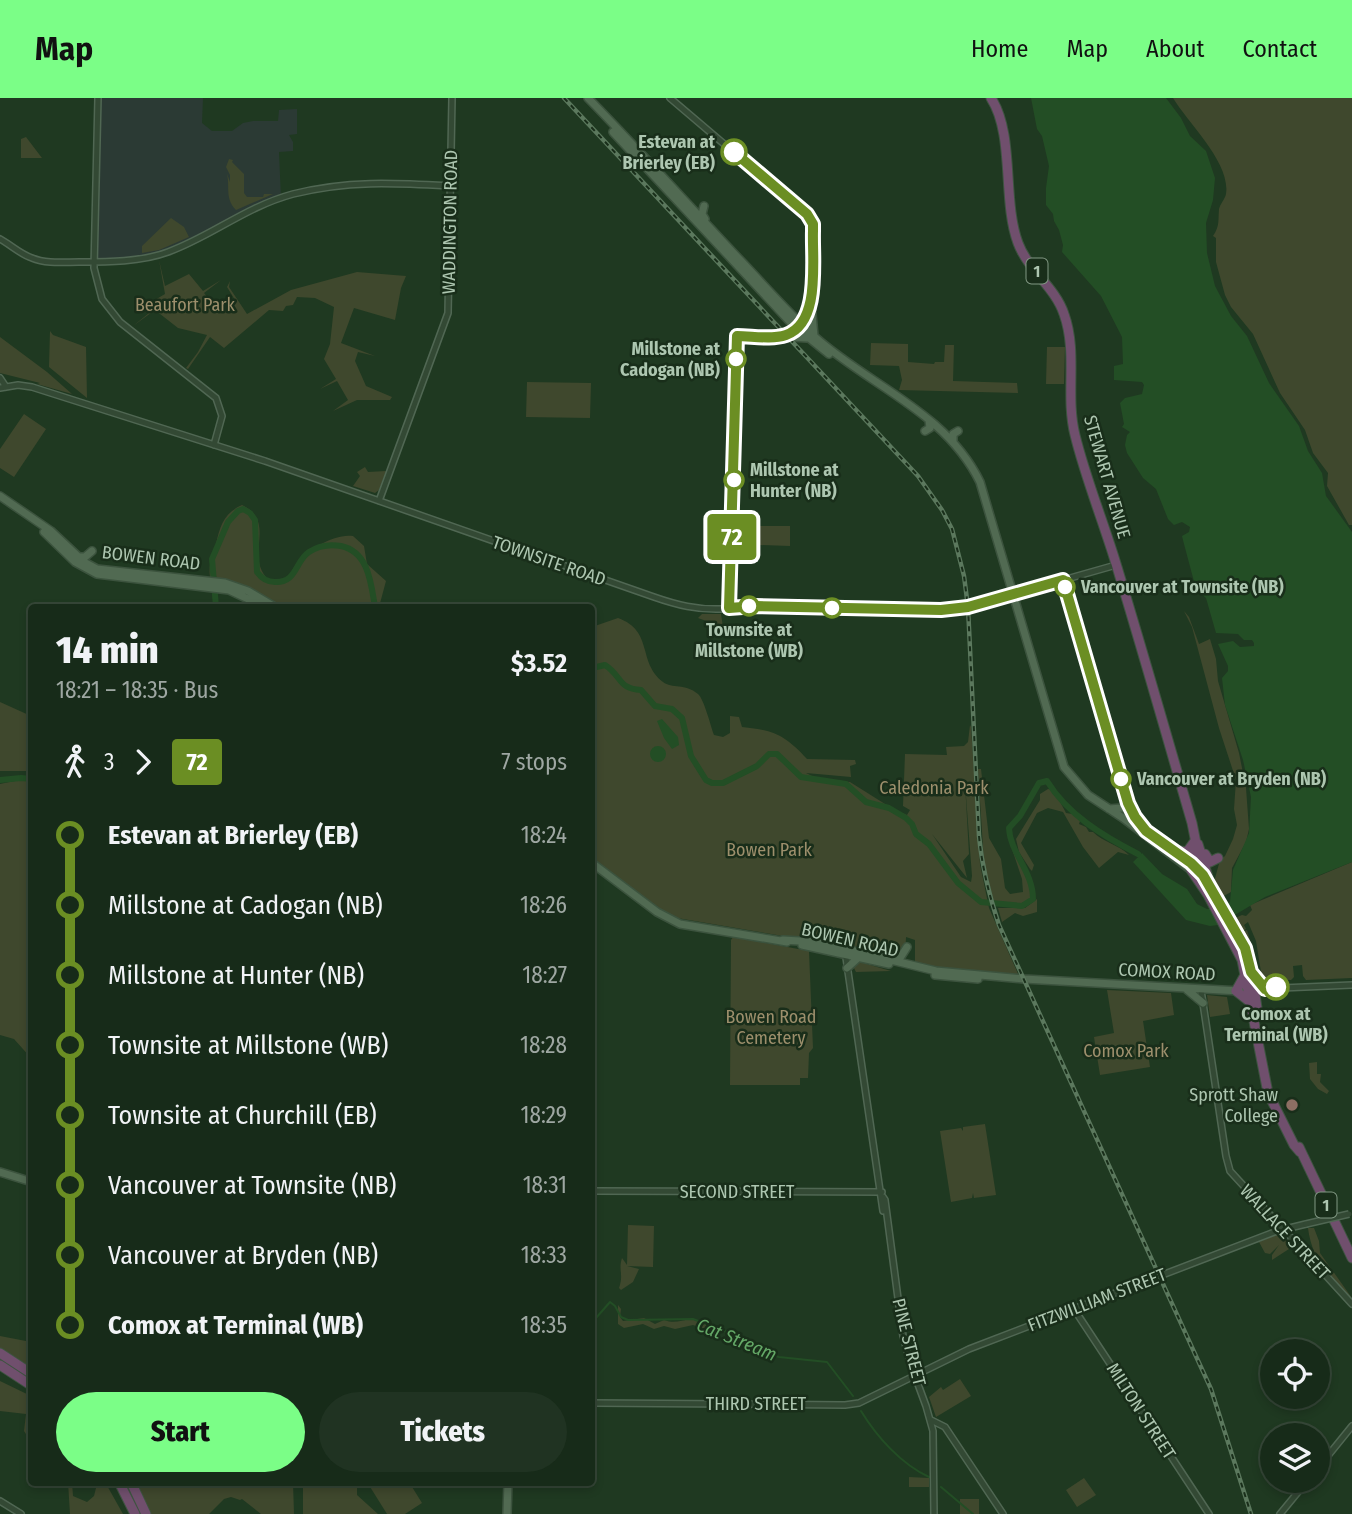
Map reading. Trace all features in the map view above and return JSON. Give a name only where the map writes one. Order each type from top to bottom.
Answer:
[{"type":"highway","name":"STEWART AVENUE","points":[[991,98],[1000,118],[1011,213],[1018,244],[1058,299],[1067,323],[1071,342],[1071,411],[1075,435],[1192,823],[1196,852],[1191,867]]},
{"type":"highway","points":[[1192,823],[1207,860],[1213,862],[1218,858]]},
{"type":"highway","points":[[1174,850],[1187,852],[1196,839]]},
{"type":"highway","points":[[1196,839],[1213,895]]},
{"type":"highway","name":"1","points":[[1191,867],[1213,895],[1231,930],[1245,948],[1272,1093],[1352,1258]]},
{"type":"highway","points":[[1250,1002],[1236,991],[1248,973],[1265,989]]},
{"type":"highway","name":"1","points":[[1251,990],[1250,1002],[1268,1093],[1300,1152]]},
{"type":"highway","points":[[0,1353],[28,1371]]},
{"type":"highway","points":[[0,1366],[28,1384]]},
{"type":"highway","points":[[121,1486],[135,1514]]},
{"type":"highway","points":[[133,1486],[146,1514]]},
{"type":"main road","points":[[582,98],[789,316],[786,331],[776,336],[811,337]]},
{"type":"main road","points":[[588,98],[595,102],[798,326],[909,403],[953,441],[980,482],[1064,767],[1088,795],[1191,867]]},
{"type":"main road","points":[[704,206],[703,216],[713,227],[715,234]]},
{"type":"main road","points":[[789,316],[803,314],[811,303]]},
{"type":"main road","points":[[811,303],[811,337]]},
{"type":"main road","points":[[925,431],[930,428],[929,419]]},
{"type":"main road","points":[[953,441],[953,434],[958,431]]},
{"type":"main road","name":"BOWEN ROAD","points":[[0,496],[51,531],[86,564],[102,570],[207,584]]},
{"type":"main road","name":"BOWEN ROAD","points":[[34,521],[75,562],[97,574],[243,589],[270,604]]},
{"type":"main road","points":[[77,557],[85,557],[92,551]]},
{"type":"main road","name":"BOWEN ROAD","points":[[216,585],[259,604]]},
{"type":"main road","points":[[1109,809],[1122,808],[1128,801],[1135,817],[1146,831]]},
{"type":"main road","points":[[1123,818],[1174,850],[1191,867]]},
{"type":"main road","name":"BOWEN ROAD","points":[[595,865],[663,916],[680,924],[783,940],[817,942],[845,951],[892,960],[909,968]]},
{"type":"main road","points":[[892,960],[900,958],[907,947]]},
{"type":"main road","name":"BOWEN ROAD","points":[[845,951],[858,958],[909,968]]},
{"type":"main road","points":[[847,968],[858,958]]},
{"type":"main road","name":"COMOX ROAD","points":[[909,968],[966,979],[1021,979],[1201,990],[1251,990]]},
{"type":"main road","points":[[1185,989],[1203,1003]]},
{"type":"main road","points":[[0,1172],[28,1182]]},
{"type":"main road","points":[[507,1514],[508,1486]]},
{"type":"street","points":[[98,98],[93,262],[98,290],[111,314],[216,398],[222,416],[214,445]]},
{"type":"street","name":"WADDINGTON ROAD","points":[[379,501],[448,313],[452,98]]},
{"type":"street","points":[[670,98],[807,214],[811,221],[811,303],[808,313],[798,326]]},
{"type":"street","points":[[679,98],[679,106]]},
{"type":"street","points":[[0,239],[36,260],[93,262],[145,258],[168,252],[266,202],[327,187],[380,182],[451,186]]},
{"type":"street","name":"TOWNSITE ROAD","points":[[0,378],[3,387],[32,387],[214,445],[652,597],[691,608],[756,606],[941,610],[968,607],[1116,565]]},
{"type":"street","points":[[218,434],[226,449]]},
{"type":"street","name":"PINE STREET","points":[[845,951],[904,1336],[914,1375],[931,1420],[945,1427],[1003,1514]]},
{"type":"street","name":"COMOX ROAD","points":[[1251,990],[1352,985]]},
{"type":"street","name":"WALLACE STREET","points":[[1201,990],[1229,1168],[1236,1179],[1352,1304]]},
{"type":"street","name":"SECOND STREET","points":[[595,1191],[882,1195]]},
{"type":"street","name":"FITZWILLIAM STREET","points":[[914,1375],[969,1349],[1283,1230],[1350,1213]]},
{"type":"street","name":"MILTON STREET","points":[[1074,1309],[1209,1514]]},
{"type":"street","name":"THIRD STREET","points":[[595,1403],[845,1405],[859,1403],[914,1375]]},
{"type":"street","points":[[931,1420],[934,1442],[934,1514]]},
{"type":"street","points":[[1330,1453],[1352,1426]]},
{"type":"street","points":[[1280,1514],[1297,1493]]},
{"type":"street","points":[[0,1501],[22,1514]]},
{"type":"shaded area","points":[[98,98],[203,98],[202,123],[212,131],[232,131],[243,123],[253,121],[278,121],[279,110],[297,109],[297,134],[289,135],[293,142],[293,151],[279,152],[281,198],[154,256],[93,262]]},
{"type":"shaded area","points":[[1031,98],[1166,98],[1190,136],[1206,151],[1215,178],[1213,200],[1206,223],[1207,253],[1215,286],[1231,316],[1247,336],[1269,383],[1299,426],[1308,451],[1322,473],[1326,496],[1352,532],[1352,862],[1265,897],[1218,925],[1210,926],[1186,920],[1133,862],[1142,853],[1162,874],[1187,889],[1197,904],[1207,909],[1218,908],[1230,902],[1233,870],[1249,833],[1251,797],[1243,760],[1225,705],[1222,678],[1228,671],[1228,666],[1218,644],[1233,641],[1240,647],[1254,646],[1254,643],[1252,640],[1244,640],[1238,634],[1216,633],[1206,598],[1196,589],[1182,536],[1189,532],[1190,527],[1182,522],[1174,525],[1168,519],[1156,489],[1143,478],[1127,453],[1125,445],[1130,432],[1122,427],[1124,424],[1120,403],[1125,398],[1142,394],[1144,385],[1142,382],[1114,380],[1114,366],[1123,364],[1122,337],[1101,296],[1062,252],[1059,230],[1046,205],[1049,166],[1042,136],[1037,129]]},
{"type":"shaded area","points":[[662,719],[678,737],[679,745],[672,749],[657,721]]},
{"type":"shaded area","points":[[658,746],[666,754],[658,762],[650,754]]},
{"type":"green space","points":[[1173,98],[1352,98],[1352,525],[1349,525],[1327,486],[1328,473],[1313,453],[1305,430],[1280,393],[1253,334],[1231,307],[1225,295],[1216,262],[1216,238],[1213,236],[1226,194],[1226,182],[1222,169],[1207,144]]},
{"type":"green space","points":[[26,137],[42,158],[21,158],[21,139]]},
{"type":"green space","points":[[229,159],[233,160],[244,174],[244,193],[247,197],[273,194],[236,210],[230,200],[225,168],[230,182],[226,167]]},
{"type":"green space","points":[[171,218],[184,227],[189,237],[159,250],[142,253],[142,246]]},
{"type":"green space","name":"Beaufort Park","points":[[159,260],[165,286],[189,274],[203,291],[221,280],[204,293],[218,310],[235,300],[227,287],[230,281],[229,287],[247,314],[291,290],[357,272],[406,276],[395,320],[354,308],[341,343],[375,356],[358,352],[355,361],[366,386],[392,397],[390,400],[357,400],[333,411],[348,400],[337,381],[320,389],[336,379],[324,359],[330,344],[334,307],[315,298],[297,297],[293,305],[286,306],[283,311],[269,310],[224,348],[210,337],[188,369],[186,368],[207,335],[178,328],[155,310],[133,326],[154,309],[153,301],[165,294]]},
{"type":"green space","points":[[50,331],[53,335],[86,347],[87,398],[49,367]]},
{"type":"green space","points":[[0,337],[47,372],[72,394],[0,373]]},
{"type":"green space","points":[[871,343],[908,344],[908,362],[934,364],[944,362],[945,345],[954,345],[953,381],[1017,383],[1018,393],[899,390],[902,380],[899,366],[870,365]]},
{"type":"green space","points":[[1047,347],[1065,347],[1064,384],[1046,384]]},
{"type":"green space","points":[[527,382],[591,383],[590,418],[526,417]]},
{"type":"green space","points":[[24,414],[46,429],[14,477],[0,468],[0,449]]},
{"type":"green space","points":[[365,467],[368,472],[386,471],[379,490],[375,493],[353,486],[360,476],[357,472]]},
{"type":"green space","points":[[242,505],[252,512],[258,521],[259,561],[269,580],[284,582],[297,563],[315,548],[339,537],[353,536],[364,546],[367,564],[386,581],[380,604],[271,604],[253,594],[211,582],[210,567],[221,526],[231,512]]},
{"type":"green space","points":[[759,526],[790,526],[790,546],[759,545]]},
{"type":"green space","points":[[1184,611],[1189,617],[1199,644],[1210,639],[1246,788],[1249,829],[1246,842],[1232,868],[1231,892],[1222,897],[1214,882],[1220,860],[1225,856],[1237,825],[1234,809],[1236,780],[1192,627]]},
{"type":"green space","points":[[702,614],[721,614],[723,627],[698,618]]},
{"type":"green space","name":"Bowen Park","points":[[618,618],[637,631],[655,674],[667,684],[688,688],[698,694],[714,735],[723,737],[730,733],[730,716],[739,717],[742,727],[778,735],[807,759],[855,760],[856,764],[850,766],[851,777],[806,773],[818,779],[850,782],[907,815],[910,810],[903,806],[905,754],[947,755],[946,747],[964,746],[968,742],[970,725],[980,864],[989,908],[1019,976],[944,973],[915,964],[915,940],[906,937],[905,961],[872,951],[671,917],[595,861],[595,626]],"holes":[[[965,783],[971,882],[961,877],[932,834],[967,878],[963,861],[969,854]]]},
{"type":"green space","points":[[0,702],[28,715],[28,771],[0,771]]},
{"type":"green space","points":[[978,769],[981,769],[989,838],[1001,859],[1005,888],[1010,894],[1023,892],[1022,879],[1012,849],[1027,878],[1031,897],[1023,903],[994,902],[984,863]]},
{"type":"green space","points":[[28,781],[28,1055],[14,1039],[0,1035],[0,784]]},
{"type":"green space","points":[[1048,789],[1054,790],[1066,813],[1079,815],[1079,824],[1129,855],[1118,852],[1099,868],[1083,847],[1063,812],[1048,808],[1037,813],[1021,843],[1034,865],[1032,871],[1019,852],[1016,839],[1040,800],[1040,794]]},
{"type":"green space","points":[[1352,862],[1352,978],[1306,980],[1302,965],[1293,966],[1294,977],[1291,980],[1267,979],[1261,972],[1256,941],[1248,922],[1244,925],[1246,929],[1241,932],[1247,930],[1259,971],[1256,971],[1233,919],[1246,916],[1252,910],[1250,905]]},
{"type":"green space","points":[[1037,899],[1037,912],[1023,916],[1015,913],[1002,922],[998,908],[1025,908]]},
{"type":"green space","name":"Bowen Road Cemetery","points":[[733,937],[809,951],[813,1048],[809,1053],[808,1078],[800,1078],[800,1085],[730,1085]]},
{"type":"green space","points":[[860,962],[891,971],[856,972],[853,966]]},
{"type":"green space","name":"Comox Park","points":[[1107,990],[1171,993],[1174,1015],[1143,1021],[1150,1067],[1100,1075],[1094,1037],[1114,1033]]},
{"type":"green space","points":[[1207,995],[1227,997],[1230,1014],[1210,1017]]},
{"type":"green space","points":[[1317,1062],[1317,1074],[1321,1074],[1320,1082],[1329,1091],[1327,1094],[1318,1089],[1310,1079],[1309,1063]]},
{"type":"green space","points":[[985,1124],[996,1195],[974,1198],[973,1193],[972,1198],[951,1202],[940,1131],[961,1128],[963,1131],[963,1127]]},
{"type":"green space","points":[[628,1225],[654,1226],[653,1267],[627,1266],[639,1269],[633,1282],[621,1290],[622,1258],[627,1265]]},
{"type":"green space","points":[[1308,1228],[1314,1228],[1320,1253],[1352,1298],[1329,1275],[1318,1258]]},
{"type":"green space","points":[[1279,1234],[1280,1239],[1281,1235],[1292,1247],[1272,1260],[1272,1255],[1279,1245],[1270,1254],[1265,1253],[1259,1242]]},
{"type":"green space","points":[[618,1305],[623,1321],[644,1318],[655,1324],[664,1320],[694,1320],[718,1329],[718,1335],[693,1325],[675,1329],[664,1326],[654,1329],[643,1324],[624,1328],[618,1324]]},
{"type":"green space","points":[[0,1336],[28,1341],[28,1367],[0,1348]]},
{"type":"green space","points":[[960,1379],[971,1396],[936,1417],[929,1397],[941,1387],[943,1390]]},
{"type":"green space","points":[[0,1381],[28,1395],[28,1437],[24,1431],[26,1414],[0,1411]]},
{"type":"green space","points":[[909,1477],[929,1478],[929,1487],[909,1487]]},
{"type":"green space","points":[[1084,1478],[1096,1495],[1077,1507],[1066,1490]]},
{"type":"green space","points":[[68,1486],[72,1486],[73,1496],[87,1502],[94,1496],[96,1488],[93,1486],[107,1486],[123,1514],[70,1514]]},
{"type":"green space","points":[[138,1486],[293,1486],[294,1514],[261,1514],[242,1499],[231,1497],[224,1499],[209,1514],[151,1514]]},
{"type":"green space","points":[[303,1486],[357,1486],[357,1495],[378,1514],[303,1514]]},
{"type":"green space","points":[[370,1486],[411,1486],[422,1503],[405,1514],[387,1514]]},
{"type":"green space","points":[[960,1499],[979,1499],[979,1514],[960,1514]]},
{"type":"waterway","points":[[216,604],[212,559],[228,522],[243,509],[255,520],[257,572],[267,581],[288,579],[304,556],[316,548],[341,546],[350,549],[363,562],[370,579],[374,604]]},
{"type":"waterway","points":[[595,667],[605,665],[624,685],[641,690],[655,706],[672,709],[682,718],[691,756],[706,780],[723,783],[757,766],[769,754],[777,754],[801,777],[846,784],[866,802],[889,808],[906,818],[916,834],[929,844],[958,883],[981,902],[1022,906],[1033,899],[1029,880],[1013,846],[1009,828],[1020,816],[1039,783],[1047,781],[1065,804],[1087,824],[1138,854]]},
{"type":"waterway","points":[[0,780],[28,779]]},
{"type":"waterway","name":"Cat Stream","points":[[595,1323],[610,1302],[621,1317],[628,1320],[693,1319],[727,1332],[751,1348],[779,1357],[827,1362],[853,1396]]},
{"type":"waterway","name":"Cat Stream","points":[[861,1411],[890,1449],[929,1477]]},
{"type":"waterway","name":"Cat Stream","points":[[941,1487],[973,1514]]},
{"type":"railway","points":[[564,98],[918,476],[952,529],[964,576],[968,607],[979,836],[995,914],[1211,1389],[1251,1514]]},
{"type":"bus line","name":"72","points":[[734,152],[807,214],[813,224],[813,231],[811,303],[806,317],[786,335],[737,336],[729,608],[756,606],[941,610],[968,607],[1063,580],[1128,803],[1135,817],[1146,831],[1191,863],[1203,875],[1245,948],[1251,972],[1265,989],[1276,987]]},
{"type":"place","name":"Estevan at Brierley (EB)","points":[[734,152]]},
{"type":"place","name":"Millstone at Cadogan (NB)","points":[[736,359]]},
{"type":"place","name":"Millstone at Hunter (NB)","points":[[734,480]]},
{"type":"place","name":"Vancouver at Townsite (NB)","points":[[1065,587]]},
{"type":"place","name":"Townsite at Millstone (WB)","points":[[749,606]]},
{"type":"place","name":"Vancouver at Bryden (NB)","points":[[1121,779]]},
{"type":"place","name":"Comox at Terminal (WB)","points":[[1276,987]]},
{"type":"place","name":"Sprott Shaw College","points":[[1292,1105]]},
{"type":"park label","name":"Caledonia Park","points":[[934,788]]}]
